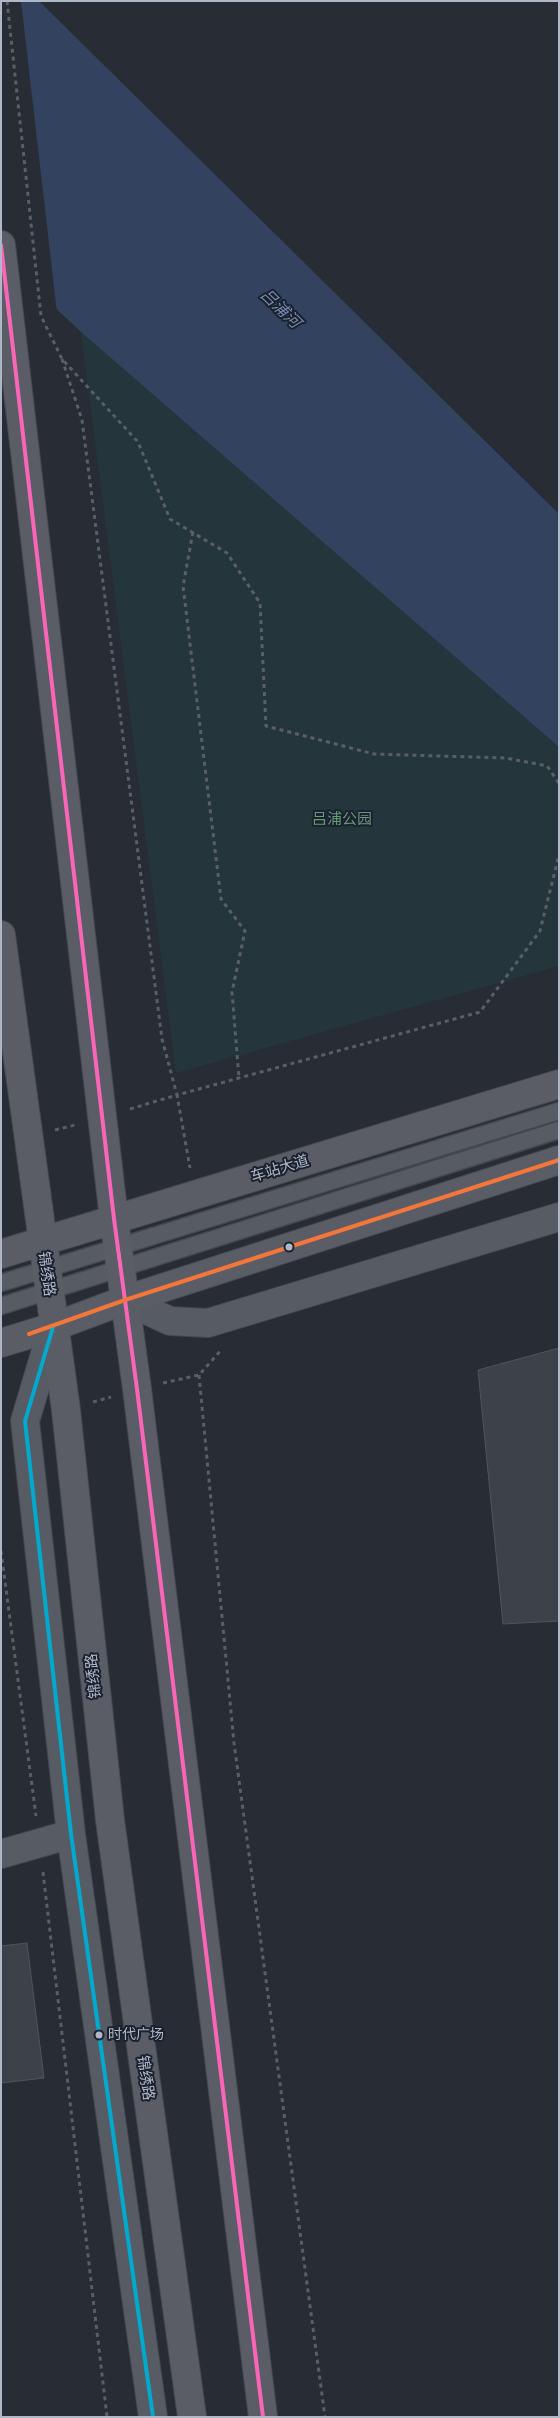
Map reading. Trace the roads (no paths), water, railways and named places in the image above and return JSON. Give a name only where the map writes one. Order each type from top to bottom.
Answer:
[{"type":"main road","points":[[1,245],[114,1219],[137,1389],[263,2417]]},
{"type":"main road","name":"锦绣路","points":[[1,935],[53,1327],[66,1410],[110,1820],[192,2417]]},
{"type":"main road","name":"车站大道","points":[[1,1254],[559,1084]]},
{"type":"main road","points":[[1,1343],[53,1327],[125,1300],[559,1160]]},
{"type":"street","points":[[125,1300],[170,1321],[208,1323],[559,1217]]},
{"type":"street","points":[[53,1327],[25,1421],[71,1834],[153,2417]]},
{"type":"street","points":[[1,1854],[71,1834]]},
{"type":"lane","points":[[1,1306],[48,1281],[119,1259],[559,1111]]},
{"type":"lane","points":[[1,1283],[48,1281],[559,1130]]},
{"type":"water","name":"吕浦河","points":[[1,1],[39,1],[559,514],[559,747],[81,332],[1,257]]},
{"type":"place","name":"时代广场","points":[[99,2035]]},
{"type":"park label","name":"吕浦公园","points":[[342,820]]}]
